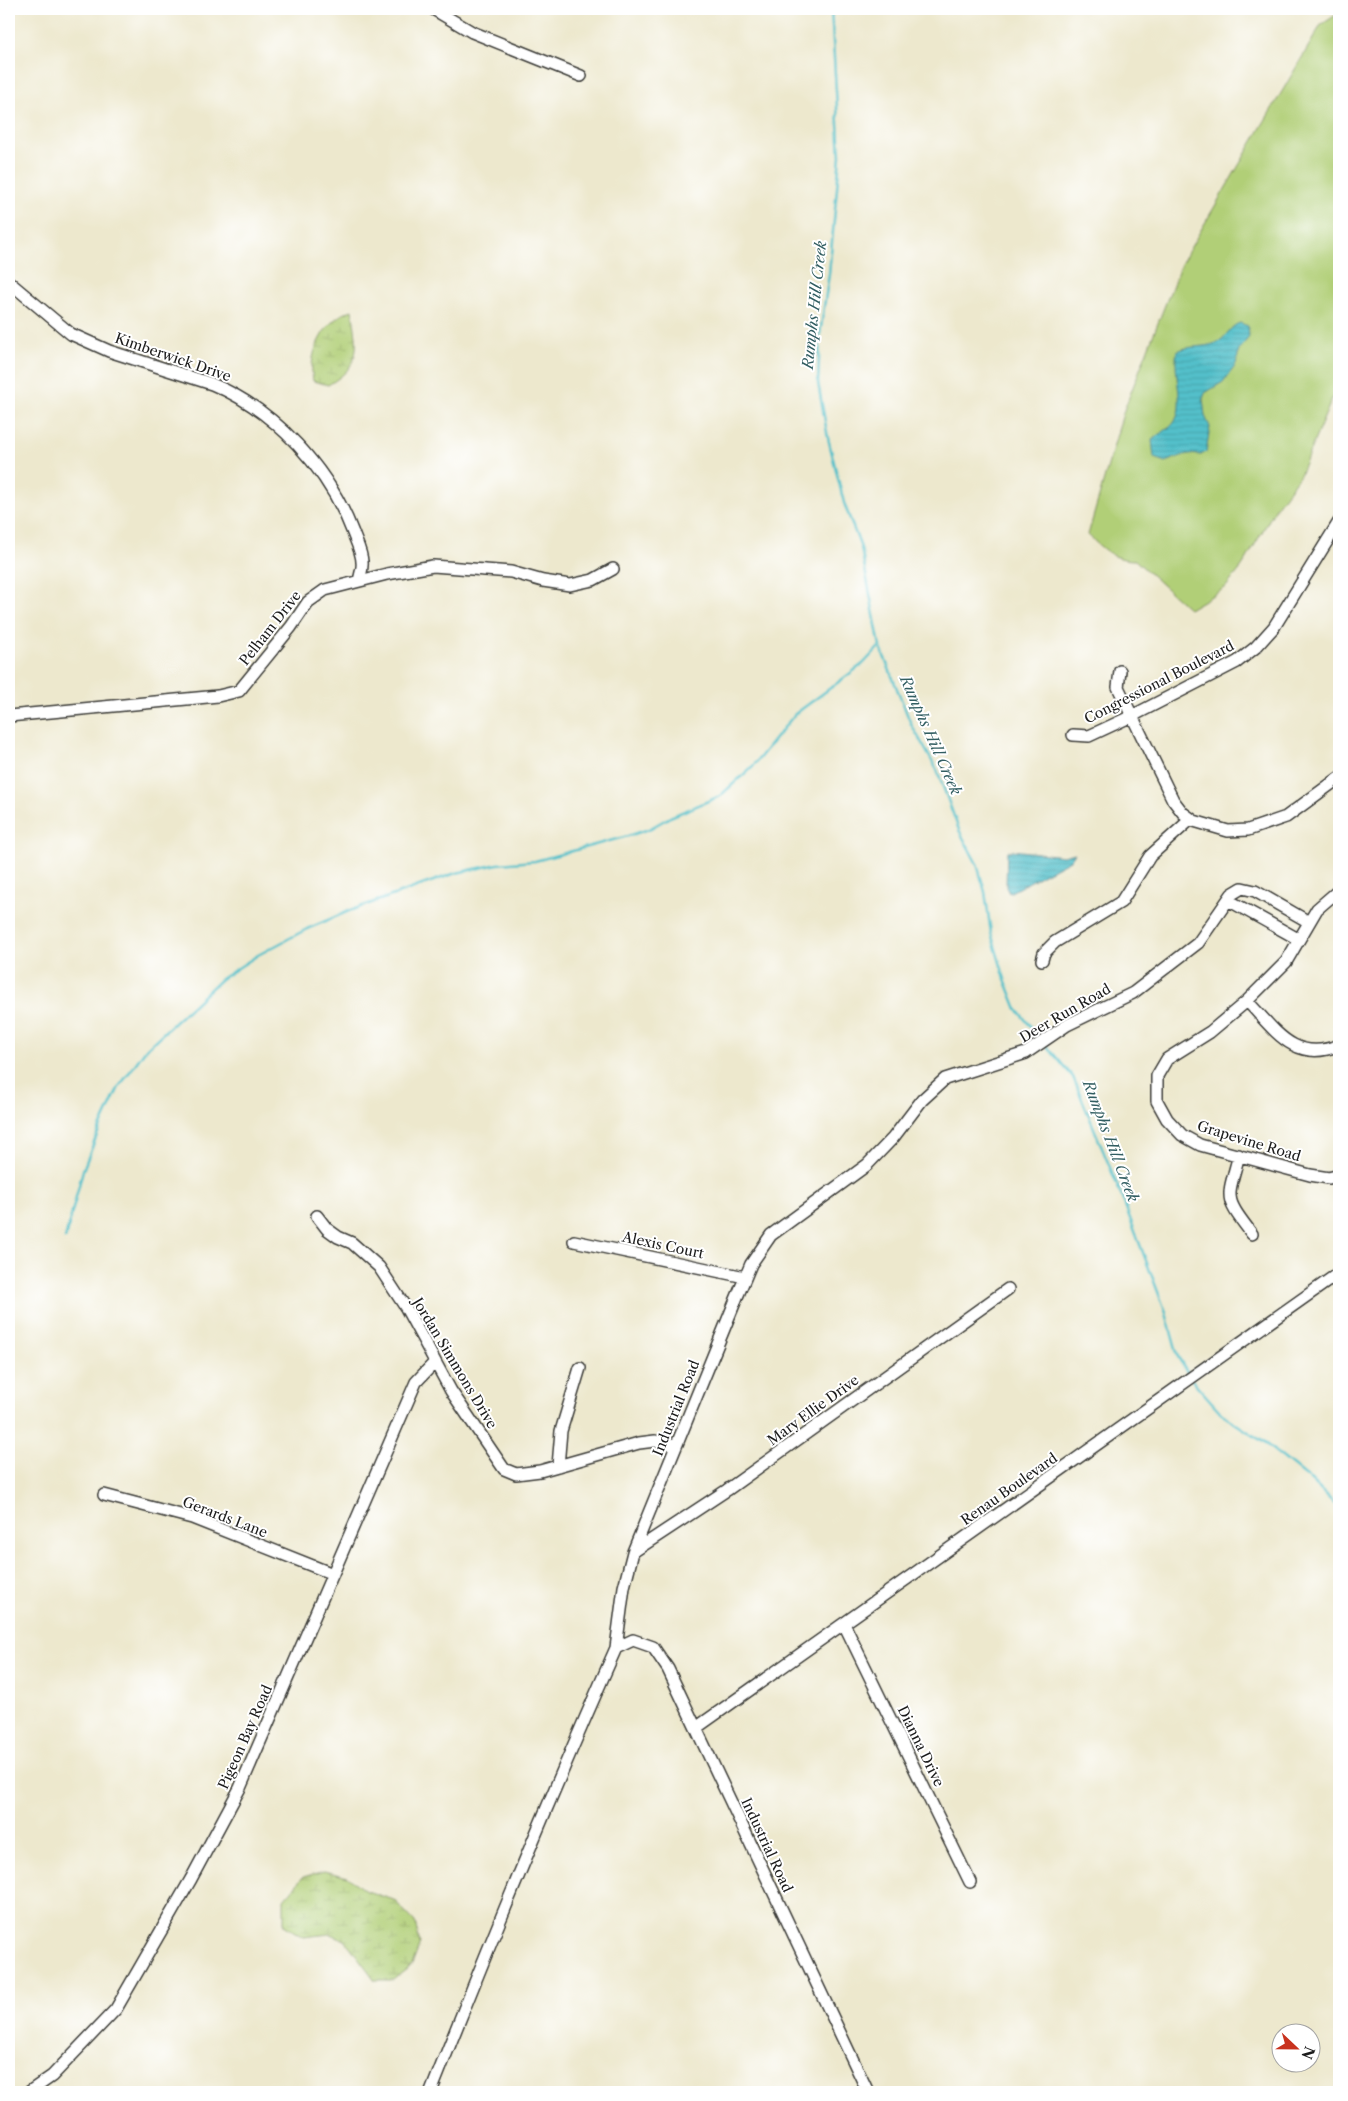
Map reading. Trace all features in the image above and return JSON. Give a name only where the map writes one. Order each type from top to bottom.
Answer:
[{"type":"street","points":[[433,9],[472,32],[581,76]]},
{"type":"street","name":"Kimberwick Drive","points":[[9,282],[71,334],[109,351],[212,384],[226,390],[261,412],[318,468],[346,515],[362,562],[359,580]]},
{"type":"street","name":"Congressional Boulevard","points":[[1073,735],[1089,736],[1132,716],[1237,662],[1256,647],[1274,627],[1339,522]]},
{"type":"street","name":"Pelham Drive","points":[[9,716],[218,696],[239,691],[312,598],[325,590],[359,580],[433,566],[511,572],[543,581],[570,585],[593,580],[613,569]]},
{"type":"street","points":[[1120,671],[1118,687],[1173,800],[1183,813],[1191,819],[1228,831],[1248,830],[1286,816],[1339,778]]},
{"type":"street","points":[[1042,960],[1044,953],[1055,942],[1120,902],[1150,856],[1191,819]]},
{"type":"street","points":[[1298,939],[1228,900],[1232,894],[1242,888],[1247,888],[1309,922]]},
{"type":"street","name":"Grapevine Road","points":[[1339,890],[1317,909],[1286,962],[1247,1001],[1210,1032],[1168,1059],[1157,1076],[1157,1101],[1167,1119],[1182,1135],[1200,1144],[1310,1175],[1329,1178],[1339,1175]]},
{"type":"street","name":"Deer Run Road","points":[[811,1205],[867,1165],[894,1138],[922,1100],[945,1080],[1026,1053],[1067,1025],[1132,993],[1198,943],[1228,900]]},
{"type":"street","points":[[1247,1001],[1292,1046],[1308,1051],[1326,1051],[1339,1045]]},
{"type":"street","points":[[1239,1155],[1228,1194],[1230,1204],[1252,1234]]},
{"type":"street","name":"Industrial Road","points":[[432,2092],[499,1920],[616,1648],[624,1586],[633,1552],[745,1277],[751,1264],[771,1235],[811,1205]]},
{"type":"street","name":"Jordan Simmons Drive","points":[[317,1216],[327,1229],[338,1237],[352,1243],[379,1267],[406,1308],[451,1391],[504,1469],[516,1474],[523,1474],[639,1443],[656,1441],[676,1445]]},
{"type":"street","name":"Alexis Court","points":[[574,1241],[745,1277]]},
{"type":"street","name":"Renau Boulevard","points":[[696,1728],[1339,1273]]},
{"type":"street","name":"Mary Ellie Drive","points":[[633,1552],[727,1490],[1008,1289]]},
{"type":"street","name":"Pigeon Bay Road","points":[[29,2092],[52,2076],[116,2010],[191,1879],[240,1788],[416,1382],[435,1362]]},
{"type":"street","points":[[558,1466],[561,1430],[580,1368]]},
{"type":"street","name":"Gerards Lane","points":[[104,1495],[192,1518],[333,1574]]},
{"type":"street","name":"Dianna Drive","points":[[844,1624],[970,1882]]},
{"type":"street","name":"Industrial Road","points":[[616,1648],[633,1640],[653,1647],[668,1669],[868,2092]]},
{"type":"green space","points":[[1339,13],[1339,382],[1300,475],[1277,506],[1242,567],[1225,588],[1189,609],[1135,560],[1114,556],[1088,535],[1124,410],[1181,264],[1321,25]]},
{"type":"green space","points":[[352,310],[356,334],[353,362],[339,378],[328,385],[313,381],[313,359],[320,338],[326,329],[342,314]]},
{"type":"green space","points":[[324,1871],[348,1877],[364,1890],[394,1900],[415,1922],[420,1944],[412,1965],[393,1980],[375,1980],[345,1940],[330,1934],[303,1937],[284,1925],[284,1899],[303,1877]]},
{"type":"water","points":[[1240,323],[1248,326],[1249,337],[1239,350],[1236,365],[1223,382],[1205,393],[1203,399],[1205,416],[1210,427],[1206,452],[1201,455],[1187,454],[1165,462],[1154,458],[1152,440],[1173,424],[1179,408],[1176,369],[1177,351],[1216,343]]},
{"type":"water","points":[[1013,850],[1063,856],[1075,853],[1070,860],[1009,893],[1006,887],[1007,852]]},
{"type":"waterway","name":"Rumphs Hill Creek","points":[[831,9],[840,156],[829,274],[820,334],[818,383],[828,438],[844,503],[861,548],[880,646],[911,724],[937,770],[959,830],[977,864],[985,892],[991,933],[1005,979],[1017,1009],[1041,1040]]},
{"type":"waterway","points":[[65,1239],[83,1170],[119,1087],[146,1049],[221,979],[258,955],[307,929],[349,911],[456,873],[498,864],[535,861],[628,836],[649,829],[670,817],[720,796],[753,766],[795,714],[863,664],[880,646]]},
{"type":"waterway","name":"Rumphs Hill Creek","points":[[1045,1044],[1073,1077],[1118,1187],[1166,1313],[1178,1357],[1189,1375]]},
{"type":"waterway","name":"Rumphs Hill Creek","points":[[1192,1380],[1224,1416],[1262,1441],[1308,1478],[1339,1508]]}]
